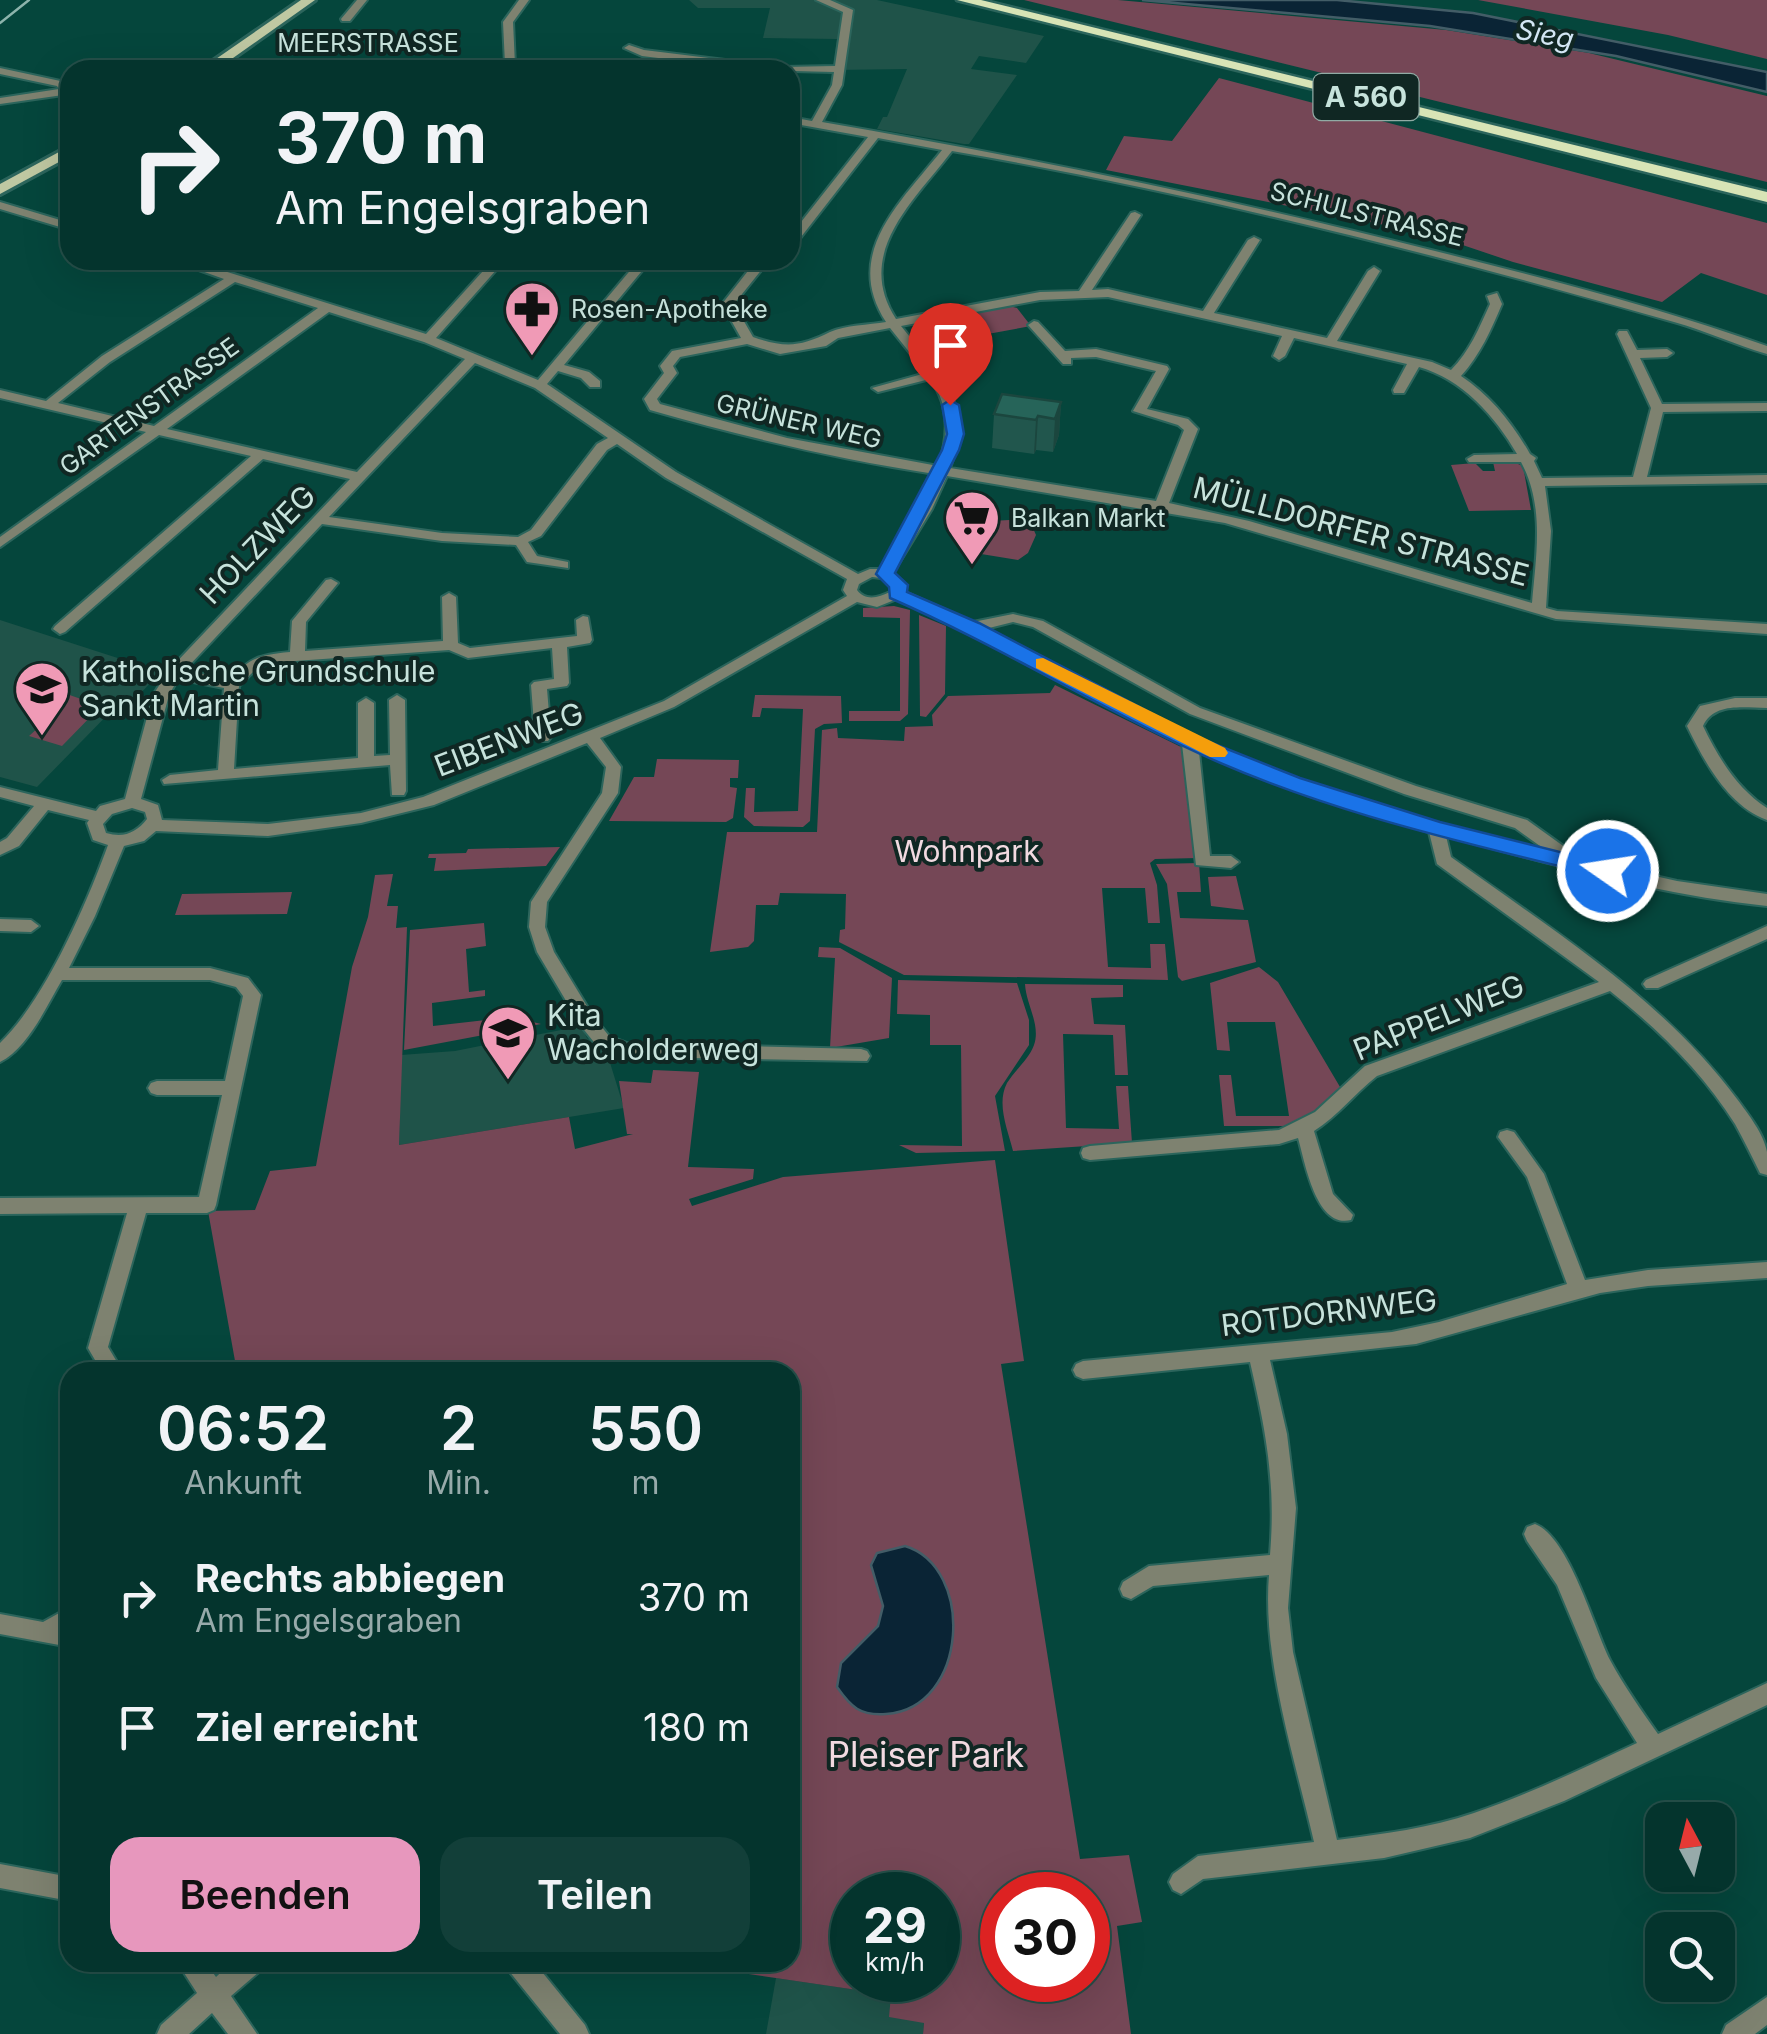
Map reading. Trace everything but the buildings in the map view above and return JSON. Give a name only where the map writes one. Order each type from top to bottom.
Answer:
[{"type":"highway","name":"A 560","points":[[964,0],[1767,197]]},
{"type":"highway","name":"A 560","points":[[1000,0],[1767,187]]},
{"type":"main road","points":[[222,60],[308,0]]},
{"type":"main road","points":[[0,190],[60,156]]},
{"type":"street","points":[[346,19],[362,0]]},
{"type":"street","points":[[510,60],[508,22],[524,0]]},
{"type":"street","points":[[816,123],[841,68],[848,10],[821,0]]},
{"type":"street","points":[[247,43],[252,60]]},
{"type":"street","points":[[629,48],[700,60]]},
{"type":"street","points":[[800,69],[841,68]]},
{"type":"street","points":[[0,71],[60,84]]},
{"type":"street","points":[[0,101],[60,93]]},
{"type":"street","points":[[800,121],[950,147],[914,190],[878,248],[874,262],[876,292],[893,324],[946,392],[955,419],[955,434],[942,473],[886,574]]},
{"type":"street","points":[[800,231],[876,133]]},
{"type":"street","name":"SCHULSTRASSE","points":[[950,147],[1358,233],[1685,321],[1767,350]]},
{"type":"street","points":[[0,206],[60,224]]},
{"type":"street","points":[[1085,291],[1135,215]]},
{"type":"street","points":[[1206,316],[1254,240]]},
{"type":"street","points":[[208,270],[428,339],[540,385],[671,475],[856,578]]},
{"type":"street","points":[[428,339],[490,270]]},
{"type":"street","points":[[540,385],[636,270]]},
{"type":"street","points":[[755,270],[728,304],[748,340],[780,350],[893,324],[1085,291],[1330,342],[1454,375],[1487,403],[1529,458],[1540,482],[1544,525],[1539,610]]},
{"type":"street","points":[[1330,342],[1374,271]]},
{"type":"street","points":[[48,404],[106,359],[233,278]]},
{"type":"street","points":[[1454,375],[1467,363],[1486,326],[1496,304],[1493,296]]},
{"type":"street","name":"GARTENSTRASSE","points":[[0,543],[326,308]]},
{"type":"street","points":[[1034,325],[1066,360],[1096,353],[1164,369],[1139,411],[1183,422],[1192,429],[1161,506]]},
{"type":"street","points":[[1279,356],[1290,334]]},
{"type":"street","points":[[1623,334],[1657,408],[1639,480]]},
{"type":"street","name":"GRÜNER WEG","points":[[748,340],[676,354],[666,366],[671,373],[650,403],[738,432],[828,454],[942,473]]},
{"type":"street","points":[[780,350],[787,365]]},
{"type":"street","points":[[1633,354],[1667,353]]},
{"type":"street","name":"HOLZWEG","points":[[132,802],[161,695],[174,673],[474,356]]},
{"type":"street","points":[[1399,390],[1415,362]]},
{"type":"street","points":[[554,366],[585,375],[595,384]]},
{"type":"street","points":[[878,388],[932,375]]},
{"type":"street","points":[[1750,389],[1763,407]]},
{"type":"street","points":[[0,394],[360,477]]},
{"type":"street","points":[[1657,408],[1763,407]]},
{"type":"street","points":[[321,520],[442,537],[520,541],[536,534],[602,447],[618,438]]},
{"type":"street","points":[[60,629],[261,454]]},
{"type":"street","points":[[1474,460],[1529,458]]},
{"type":"street","name":"MÜLLDORFER STRASSE","points":[[942,473],[1217,517],[1539,610],[1618,622],[1767,630]]},
{"type":"street","points":[[1540,482],[1767,480]]},
{"type":"street","points":[[520,541],[532,559],[562,565]]},
{"type":"street","points":[[897,594],[899,585],[886,574],[870,573],[856,578],[850,586],[854,597],[877,603],[897,594],[972,627],[1190,742],[1293,783],[1436,828],[1575,864],[1696,890],[1767,900]]},
{"type":"street","points":[[297,656],[299,621],[332,584]]},
{"type":"street","points":[[449,597],[451,644]]},
{"type":"street","name":"EIBENWEG","points":[[152,825],[268,830],[361,818],[428,802],[592,738],[695,691],[854,597]]},
{"type":"street","points":[[972,627],[1026,619],[1195,711],[1424,794],[1522,824],[1575,864]]},
{"type":"street","points":[[226,774],[232,685],[258,661],[451,644],[468,653],[585,640],[583,620]]},
{"type":"street","points":[[543,737],[538,685],[562,684],[560,643]]},
{"type":"street","points":[[174,673],[232,685]]},
{"type":"street","points":[[397,700],[398,791]]},
{"type":"street","points":[[366,703],[366,762]]},
{"type":"street","points":[[1767,703],[1708,706],[1698,715],[1695,726],[1702,742],[1744,796],[1754,808],[1767,814]]},
{"type":"street","points":[[592,738],[615,766],[615,778],[610,793],[539,902],[537,927],[546,952],[604,1040],[626,1050],[641,1051],[861,1056]]},
{"type":"street","points":[[1190,742],[1202,861],[1231,862]]},
{"type":"street","points":[[170,780],[398,759]]},
{"type":"street","points":[[0,792],[98,817]]},
{"type":"street","points":[[132,802],[152,809],[152,825],[138,837],[117,842],[99,836],[95,823],[98,817],[114,806],[132,802]]},
{"type":"street","points":[[0,849],[12,842],[44,804]]},
{"type":"street","points":[[1436,828],[1442,860],[1671,1030],[1713,1078],[1750,1132],[1767,1168]]},
{"type":"street","points":[[0,1055],[18,1036],[60,974],[99,896],[117,842]]},
{"type":"street","points":[[0,925],[31,926]]},
{"type":"street","points":[[1652,984],[1767,932]]},
{"type":"street","points":[[0,1206],[207,1204],[252,995],[242,982],[210,974],[60,974]]},
{"type":"street","name":"PAPPELWEG","points":[[1090,1154],[1280,1138],[1305,1130],[1326,1118],[1357,1081],[1371,1071],[1611,984]]},
{"type":"street","points":[[157,1088],[232,1088]]},
{"type":"street","points":[[1305,1130],[1324,1198],[1344,1215]]},
{"type":"street","points":[[1507,1137],[1535,1174],[1579,1290]]},
{"type":"street","points":[[106,1362],[98,1348],[139,1206]]},
{"type":"street","name":"ROTDORNWEG","points":[[1083,1370],[1434,1334],[1579,1290],[1635,1280],[1767,1270]]},
{"type":"street","points":[[1258,1354],[1278,1434],[1285,1508],[1277,1608],[1282,1652],[1328,1851]]},
{"type":"street","points":[[1535,1534],[1558,1559],[1618,1698],[1653,1746]]},
{"type":"street","points":[[1131,1589],[1149,1576],[1278,1564]]},
{"type":"street","points":[[46,1632],[60,1623]]},
{"type":"street","points":[[0,1624],[60,1634]]},
{"type":"street","points":[[1181,1882],[1198,1868],[1384,1846],[1470,1826],[1538,1800],[1767,1694]]},
{"type":"street","points":[[0,1876],[60,1886]]},
{"type":"street","points":[[196,1972],[244,2034]]},
{"type":"street","points":[[170,2034],[240,1972]]},
{"type":"street","points":[[526,1972],[576,2034]]},
{"type":"street","points":[[1736,2034],[1767,2010]]},
{"type":"shaded area","points":[[689,0],[877,0],[1044,36],[1026,63],[979,56],[971,69],[1017,75],[969,144],[964,144],[877,129],[883,117],[887,117],[907,69],[833,70],[837,39],[763,38],[770,8],[698,8]]},
{"type":"shaded area","name":"Katholische Grundschule Sankt Martin","points":[[0,620],[161,672],[135,699],[122,700],[37,787],[0,777]]},
{"type":"shaded area","name":"Kita Wacholderweg","points":[[581,1026],[587,1038],[607,1053],[624,1108],[399,1145],[401,1055],[455,1051]]},
{"type":"shaded area","points":[[776,1978],[830,1986],[830,2002],[900,2002],[924,2023],[923,2034],[766,2034]]},
{"type":"green space","points":[[1024,0],[1118,0],[1446,30],[1589,53],[1767,96],[1767,182]]},
{"type":"green space","points":[[1478,0],[1767,0],[1767,59],[1668,35]]},
{"type":"green space","points":[[1219,78],[1767,223],[1767,295],[1701,273],[1662,302],[1513,262],[1430,234],[1106,170],[1124,136],[1172,141]]},
{"type":"green space","points":[[1009,306],[1017,308],[1031,326],[933,344],[918,330],[921,324]]},
{"type":"green space","points":[[1493,462],[1523,466],[1531,510],[1469,511],[1451,465],[1475,463],[1483,471],[1495,471]]},
{"type":"green space","points":[[1029,519],[1036,535],[1028,553],[1018,560],[975,553],[982,537],[987,537],[991,521]]},
{"type":"green space","points":[[894,606],[910,610],[908,714],[900,721],[849,721],[849,711],[900,711],[900,618],[863,617],[863,608]]},
{"type":"green space","points":[[919,615],[946,626],[945,694],[926,717],[920,716]]},
{"type":"green space","name":"Wohnpark","points":[[1055,685],[1181,747],[1198,858],[1155,859],[1150,863],[1157,885],[1160,923],[1148,923],[1145,888],[1102,888],[1108,967],[1151,968],[1150,944],[1165,944],[1168,980],[904,975],[839,942],[840,930],[845,929],[846,894],[780,893],[778,905],[756,905],[754,941],[748,947],[710,952],[727,832],[817,832],[822,730],[837,728],[838,738],[904,741],[905,727],[933,726],[932,715],[948,696],[1050,693]]},
{"type":"green space","points":[[61,692],[101,706],[62,746],[29,736],[50,717],[38,711]]},
{"type":"green space","points":[[755,695],[841,696],[842,723],[815,729],[810,821],[803,827],[754,826],[744,817],[746,788],[755,788],[754,812],[798,811],[803,709],[762,708],[760,717],[752,717]]},
{"type":"green space","points":[[657,759],[739,760],[738,778],[730,778],[730,787],[737,788],[733,818],[726,822],[609,821],[634,777],[654,777]]},
{"type":"green space","points":[[560,847],[546,866],[434,871],[436,858],[428,858],[429,854],[466,853],[468,849]]},
{"type":"green space","points":[[1199,863],[1201,892],[1177,892],[1180,918],[1248,920],[1256,962],[1182,981],[1178,977],[1167,884],[1156,864]]},
{"type":"green space","name":"Pleiser Park","points":[[393,874],[387,906],[398,906],[396,928],[407,927],[399,1145],[569,1117],[575,1149],[633,1134],[627,1134],[619,1081],[651,1083],[653,1070],[699,1072],[688,1167],[754,1169],[753,1179],[689,1199],[692,1206],[783,1177],[995,1160],[1024,1361],[1001,1364],[1080,1859],[1129,1855],[1142,1922],[1117,1926],[1131,2034],[923,2034],[924,2023],[889,2017],[890,2002],[960,2002],[960,1872],[830,1872],[830,1986],[735,1972],[800,1972],[800,1362],[235,1362],[208,1211],[255,1210],[270,1171],[316,1166],[352,967],[368,917],[375,875]]},
{"type":"green space","points":[[1236,876],[1244,910],[1211,906],[1208,877]]},
{"type":"green space","points":[[292,892],[287,914],[175,915],[182,894]]},
{"type":"green space","points":[[484,923],[486,946],[466,949],[469,992],[485,990],[485,996],[432,1003],[433,1026],[513,1017],[541,1024],[404,1050],[410,930]]},
{"type":"green space","points":[[819,947],[840,948],[892,978],[889,1038],[830,1048],[835,958],[818,957]]},
{"type":"green space","points":[[1259,967],[1278,982],[1343,1092],[1323,1116],[1287,1126],[1224,1126],[1219,1075],[1231,1075],[1236,1116],[1289,1116],[1275,1022],[1227,1022],[1230,1051],[1217,1050],[1210,983]]},
{"type":"green space","points":[[898,980],[1017,983],[1029,1020],[1029,1045],[995,1096],[1005,1151],[916,1153],[899,1145],[962,1146],[961,1045],[930,1045],[930,1015],[897,1014]]},
{"type":"green space","points":[[1025,984],[1123,985],[1123,997],[1091,998],[1094,1024],[1125,1025],[1128,1075],[1115,1075],[1113,1035],[1063,1034],[1066,1128],[1119,1129],[1116,1086],[1128,1086],[1132,1143],[1013,1151],[1004,1117],[1004,1091],[1032,1050],[1036,1037]]},
{"type":"water","name":"Sieg","points":[[1142,0],[1337,0],[1473,13],[1767,72],[1767,92],[1616,56],[1430,26]]},
{"type":"water","points":[[905,1546],[928,1559],[943,1580],[952,1607],[953,1636],[947,1664],[934,1688],[914,1706],[886,1714],[863,1712],[837,1687],[841,1663],[878,1626],[883,1606],[871,1565],[877,1553]]},
{"type":"tram line","points":[[0,23],[29,0]]},
{"type":"slow traffic","points":[[1043,664],[1217,753]]},
{"type":"place","name":"Rosen-Apotheke","points":[[532,358]]},
{"type":"place","name":"Balkan Markt","points":[[972,567]]},
{"type":"place","name":"Katholische Grundschule Sankt Martin","points":[[42,738]]},
{"type":"place","name":"Kita Wacholderweg","points":[[508,1082]]},
{"type":"route","points":[[950,405],[955,419],[951,450],[886,574],[899,585],[897,594],[972,627],[1190,742],[1293,783],[1436,828],[1608,871]]}]
